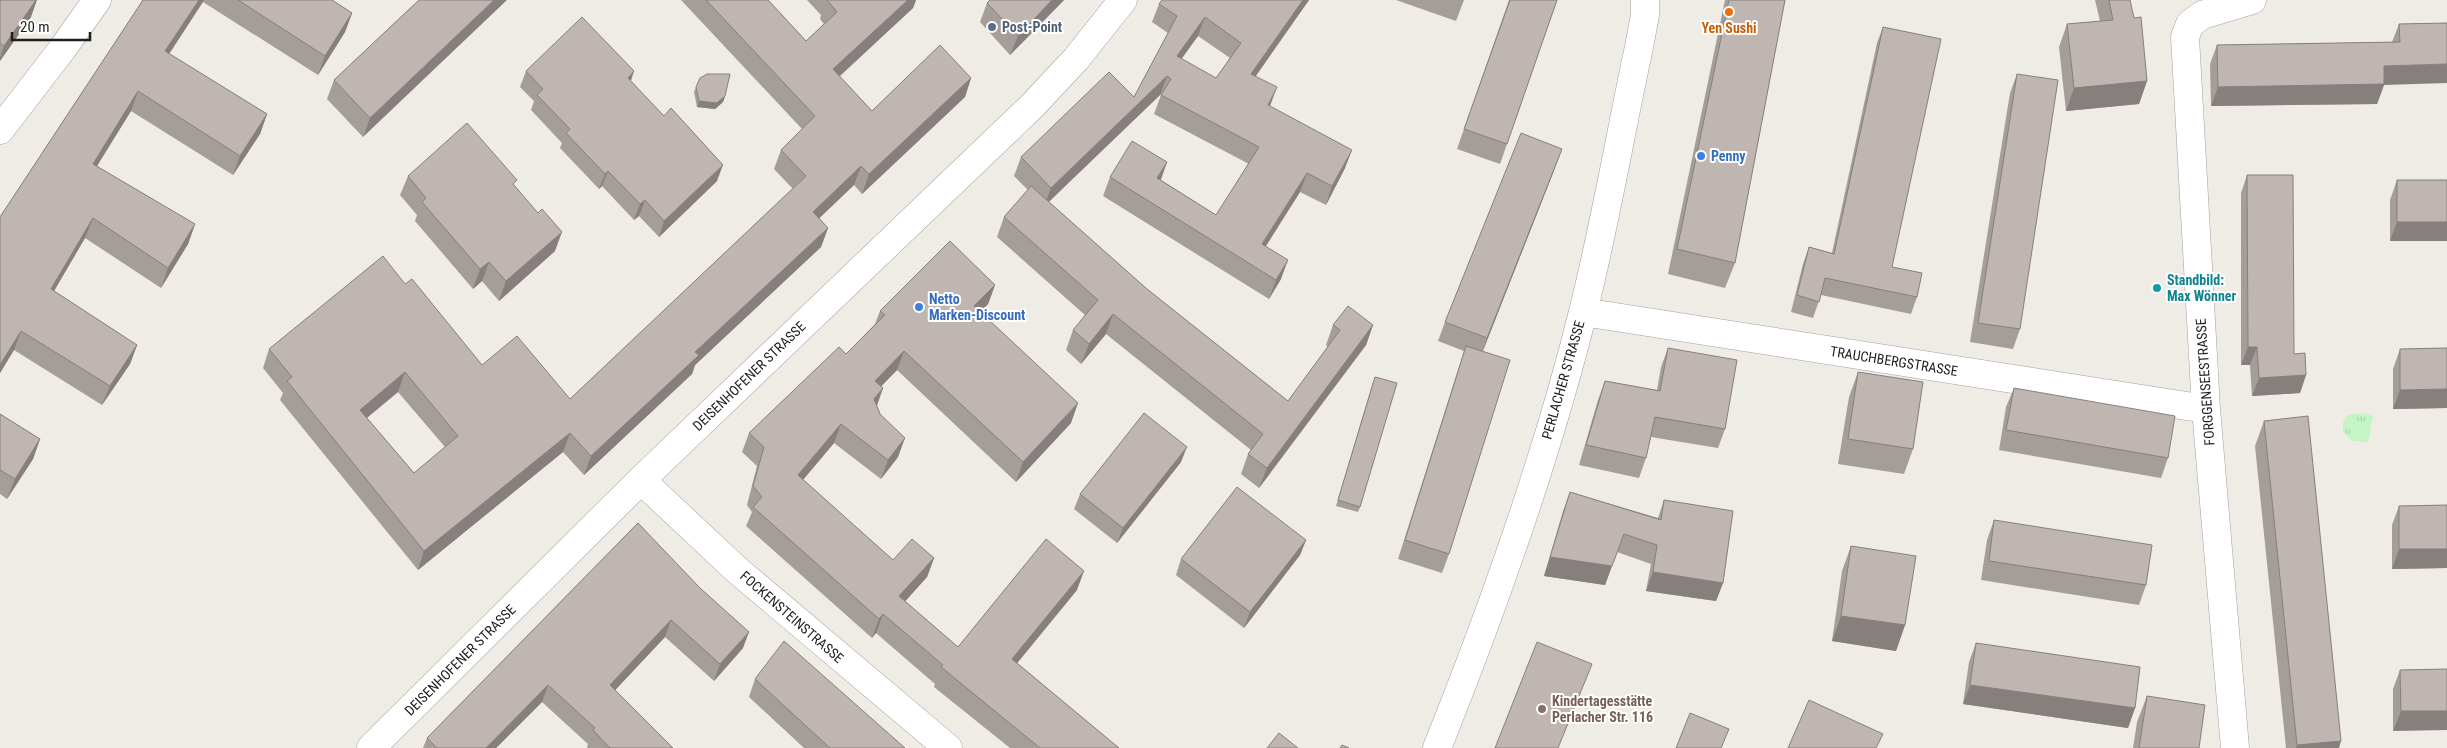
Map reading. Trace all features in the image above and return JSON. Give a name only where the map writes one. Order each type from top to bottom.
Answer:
[{"type":"street","points":[[0,130],[97,0]]},
{"type":"street","name":"DEISENHOFENER STRASSE","points":[[371,748],[641,480],[1033,105],[1076,59],[1123,0]]},
{"type":"street","name":"PERLACHER STRASSE","points":[[1437,748],[1493,604],[1540,460],[1583,312],[1640,39],[1645,0]]},
{"type":"street","name":"FORGGENSEESTRASSE","points":[[2236,748],[2206,409],[2185,37],[2190,24],[2202,15],[2252,0]]},
{"type":"street","name":"TRAUCHBERGSTRASSE","points":[[1583,312],[2206,409]]},
{"type":"street","name":"FOCKENSTEINSTRASSE","points":[[641,480],[737,570],[948,748]]},
{"type":"green space","points":[[2364,413],[2373,416],[2368,442],[2352,441],[2343,431],[2343,422],[2348,415]]},
{"type":"building","points":[[0,0],[36,0],[4,46],[0,43]]},
{"type":"building","points":[[143,0],[199,0],[165,51],[267,114],[240,156],[138,91],[93,164],[195,224],[168,268],[93,218],[51,289],[137,345],[110,386],[21,331],[0,365],[0,217]]},
{"type":"building","points":[[238,0],[332,0],[352,13],[325,56]]},
{"type":"building","points":[[419,0],[494,0],[370,118],[334,80]]},
{"type":"building","points":[[706,0],[768,0],[806,41],[837,12],[827,0],[908,0],[833,69],[872,111],[940,45],[971,78],[869,174],[861,166],[813,212],[828,228],[695,352],[699,355],[591,456],[570,433],[424,551],[287,381],[292,377],[269,349],[383,256],[405,284],[412,279],[482,365],[517,336],[570,399],[806,176],[781,150],[815,116]],"holes":[[[405,372],[458,436],[414,473],[360,410]]]},
{"type":"building","points":[[990,0],[1052,0],[1018,36],[987,3]]},
{"type":"building","points":[[1162,0],[1303,0],[1251,74],[1277,87],[1268,105],[1352,150],[1332,186],[1307,173],[1262,244],[1288,260],[1276,280],[1110,177],[1132,141],[1167,162],[1157,178],[1216,215],[1259,147],[1161,95],[1171,79],[1167,76],[1051,188],[1021,157],[1109,72],[1134,97],[1177,16],[1159,4]],"holes":[[[1205,17],[1241,43],[1216,78],[1177,56]]]},
{"type":"building","points":[[1510,0],[1557,0],[1507,144],[1464,129]]},
{"type":"building","points":[[1729,0],[1785,0],[1735,263],[1677,249]]},
{"type":"building","points":[[2109,0],[2130,0],[2134,18],[2141,17],[2147,81],[2074,88],[2067,24],[2113,20]]},
{"type":"building","points":[[582,17],[634,71],[628,78],[664,116],[671,108],[723,165],[664,221],[645,200],[640,204],[608,171],[605,174],[566,133],[570,129],[537,95],[543,89],[526,71]]},
{"type":"building","points":[[2447,23],[2447,64],[2384,66],[2384,84],[2218,87],[2217,45],[2400,42],[2399,24]]},
{"type":"building","points":[[1883,27],[1941,39],[1892,267],[1922,273],[1917,297],[1825,278],[1819,302],[1797,295],[1809,247],[1834,254]]},
{"type":"building","points":[[707,74],[730,74],[725,96],[717,103],[699,101],[696,87],[700,78]]},
{"type":"building","points":[[2017,74],[2058,80],[2020,329],[1978,323]]},
{"type":"building","points":[[467,123],[517,180],[513,184],[538,213],[542,209],[562,232],[506,281],[489,262],[480,269],[422,202],[426,198],[408,176]]},
{"type":"building","points":[[1521,133],[1562,149],[1487,338],[1445,322]]},
{"type":"building","points":[[2247,175],[2293,175],[2294,354],[2305,353],[2306,375],[2259,378],[2257,347],[2248,347]]},
{"type":"building","points":[[2397,180],[2447,180],[2447,222],[2397,222]]},
{"type":"building","points":[[1031,186],[1147,289],[1288,401],[1340,330],[1333,325],[1348,306],[1373,325],[1267,468],[1248,454],[1263,434],[1113,314],[1089,344],[1073,330],[1098,300],[1004,217]]},
{"type":"building","points":[[950,241],[995,285],[974,306],[1078,403],[1023,462],[904,351],[875,381],[883,388],[874,399],[880,414],[905,438],[888,460],[841,424],[798,475],[893,560],[912,539],[934,558],[899,596],[958,647],[1046,539],[1084,571],[1012,659],[1119,748],[1040,748],[941,667],[943,665],[883,614],[879,619],[753,507],[762,497],[753,486],[764,447],[749,433],[839,347],[846,354],[885,315],[880,311]]},
{"type":"building","points":[[1466,346],[1510,360],[1449,554],[1405,540]]},
{"type":"building","points":[[1668,348],[1737,360],[1725,429],[1655,417],[1646,458],[1586,445],[1605,381],[1660,391]]},
{"type":"building","points":[[2447,348],[2447,389],[2400,390],[2400,349]]},
{"type":"building","points":[[1858,372],[1923,382],[1913,449],[1848,439]]},
{"type":"building","points":[[1375,377],[1397,383],[1360,507],[1338,500]]},
{"type":"building","points":[[2014,388],[2175,416],[2168,458],[2006,430]]},
{"type":"building","points":[[1144,413],[1187,447],[1123,528],[1080,494]]},
{"type":"building","points":[[0,414],[40,439],[15,479],[0,470]]},
{"type":"building","points":[[2308,416],[2341,741],[2297,745],[2264,421]]},
{"type":"building","points":[[1237,487],[1306,540],[1250,612],[1181,559]]},
{"type":"building","points":[[1570,492],[1661,520],[1664,500],[1733,511],[1723,583],[1653,572],[1657,545],[1624,534],[1612,566],[1550,557]]},
{"type":"building","points":[[2447,505],[2447,549],[2399,549],[2399,506]]},
{"type":"building","points":[[1994,520],[2152,545],[2146,585],[1989,561]]},
{"type":"building","points":[[638,523],[700,588],[749,632],[720,664],[671,620],[610,685],[673,748],[610,748],[593,730],[595,728],[548,685],[486,748],[437,748],[427,738]]},
{"type":"building","points":[[1851,546],[1916,556],[1905,625],[1841,616]]},
{"type":"building","points":[[784,641],[905,748],[830,748],[755,679]]},
{"type":"building","name":"Kindertagesstätte Perlacher Str. 116","points":[[1537,642],[1592,664],[1558,748],[1495,748]]},
{"type":"building","points":[[1976,643],[2140,667],[2135,708],[1970,685]]},
{"type":"building","points":[[2447,669],[2447,711],[2401,711],[2400,670]]},
{"type":"building","points":[[2147,696],[2205,705],[2199,748],[2139,748]]},
{"type":"building","points":[[1809,700],[1883,734],[1876,748],[1788,748]]},
{"type":"building","points":[[1690,713],[1729,729],[1721,748],[1676,748]]},
{"type":"building","points":[[1279,733],[1298,748],[1267,748]]},
{"type":"place","name":"Yen Sushi","points":[[1729,12]]},
{"type":"place","name":"Post-Point","points":[[992,27]]},
{"type":"place","name":"Penny","points":[[1701,156]]},
{"type":"place","name":"Standbild: Max Wönner","points":[[2157,288]]},
{"type":"place","name":"Netto Marken-Discount","points":[[919,307]]},
{"type":"place","name":"Kindertagesstätte Perlacher Str. 116","points":[[1542,709]]}]
